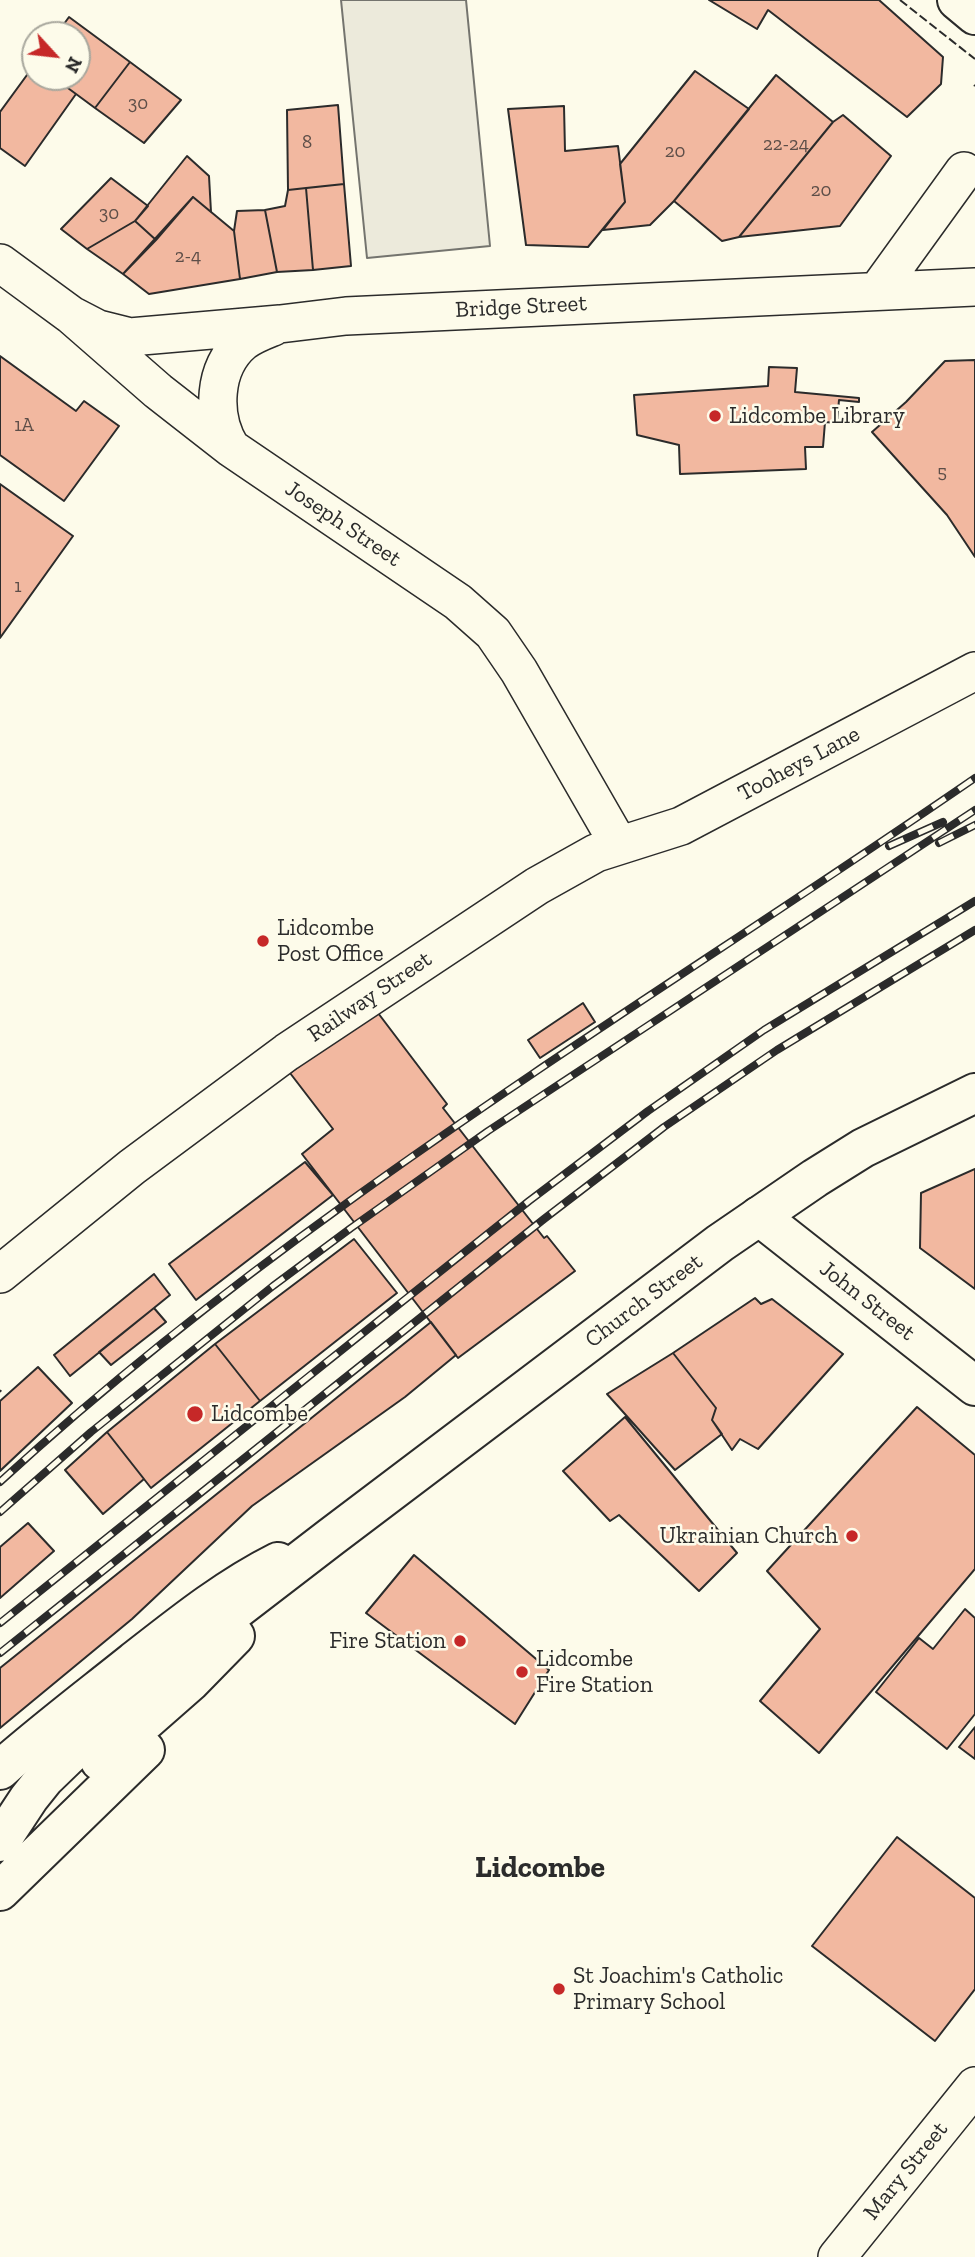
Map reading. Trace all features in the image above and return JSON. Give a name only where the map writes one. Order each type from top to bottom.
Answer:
[{"type":"main road","points":[[957,0],[975,15]]},
{"type":"main road","name":"Church Street","points":[[331,1537],[759,1216],[863,1148],[975,1093]]},
{"type":"main road","name":"John Street","points":[[759,1216],[975,1386]]},
{"type":"main road","points":[[0,1891],[186,1707],[281,1592],[331,1537]]},
{"type":"main road","points":[[0,1770],[36,1738],[220,1597],[260,1571],[331,1537]]},
{"type":"main road","points":[[7,1823],[45,1778],[158,1671],[331,1537]]},
{"type":"main road","points":[[7,1823],[61,1798],[120,1742],[190,1682],[281,1592]]},
{"type":"street","points":[[878,290],[964,172]]},
{"type":"street","name":"Joseph Street","points":[[0,263],[71,315],[158,391],[231,448],[458,602],[493,633],[519,671],[619,845]]},
{"type":"street","name":"Bridge Street","points":[[71,315],[99,328],[130,337],[346,316],[975,287]]},
{"type":"street","points":[[231,448],[220,426],[217,403],[220,380],[226,364],[251,336],[280,324]]},
{"type":"street","name":"Tooheys Lane","points":[[619,845],[681,826],[975,671]]},
{"type":"street","name":"Railway Street","points":[[0,1274],[132,1167],[287,1052],[537,886],[580,860],[619,845]]},
{"type":"street","name":"Railway Street","points":[[0,1256],[132,1167]]},
{"type":"street","name":"Mary Street","points":[[836,2257],[975,2086]]},
{"type":"shaded area","points":[[341,0],[466,0],[490,246],[367,258]]},
{"type":"building","points":[[709,0],[879,0],[943,57],[941,84],[907,117],[768,10],[757,29]]},
{"type":"building","points":[[91,33],[130,62],[95,108],[72,91],[91,91]]},
{"type":"building","points":[[130,62],[181,100],[144,143],[95,108]]},
{"type":"building","points":[[695,71],[749,109],[674,201],[650,225],[603,230],[625,202],[620,164]]},
{"type":"building","points":[[776,75],[833,122],[739,237],[722,241],[674,201]]},
{"type":"building","points":[[21,83],[21,91],[72,91],[76,94],[25,166],[0,148],[0,112]]},
{"type":"building","points":[[338,105],[344,184],[288,190],[287,110]]},
{"type":"building","points":[[564,106],[565,151],[618,146],[625,202],[588,247],[526,245],[508,109]]},
{"type":"building","points":[[843,115],[891,156],[840,226],[739,237],[833,122]]},
{"type":"building","points":[[187,156],[209,176],[211,212],[193,197],[156,240],[135,221]]},
{"type":"building","points":[[111,178],[148,206],[135,221],[87,249],[61,229]]},
{"type":"building","points":[[344,184],[351,266],[313,270],[306,188]]},
{"type":"building","points":[[306,188],[313,270],[277,272],[265,210],[285,206],[288,190]]},
{"type":"building","points":[[193,197],[234,231],[240,279],[149,294],[123,274]]},
{"type":"building","points":[[265,210],[277,272],[240,279],[234,231],[237,211]]},
{"type":"building","points":[[135,221],[156,240],[123,274],[87,249]]},
{"type":"building","points":[[0,356],[76,411],[84,401],[119,426],[64,501],[0,455]]},
{"type":"building","points":[[975,360],[975,557],[947,515],[872,432],[906,402],[945,361]]},
{"type":"building","points":[[769,367],[797,368],[795,392],[859,398],[859,402],[839,400],[837,423],[825,422],[823,447],[805,447],[806,469],[680,474],[679,445],[637,435],[634,395],[768,386]]},
{"type":"building","points":[[0,484],[73,536],[0,638]]},
{"type":"building","points":[[583,1003],[595,1022],[540,1058],[528,1040]]},
{"type":"building","points":[[375,1009],[447,1104],[443,1108],[544,1238],[547,1236],[575,1271],[458,1358],[302,1154],[333,1129],[290,1073]]},
{"type":"building","points":[[305,1162],[333,1195],[196,1300],[169,1264]]},
{"type":"building","points":[[975,1169],[975,1289],[920,1248],[921,1193]]},
{"type":"building","points":[[354,1239],[397,1293],[260,1401],[215,1344]]},
{"type":"building","points":[[154,1274],[170,1295],[70,1376],[54,1355]]},
{"type":"building","points":[[755,1298],[761,1304],[772,1299],[843,1354],[758,1449],[740,1439],[732,1450],[712,1420],[716,1408],[673,1353]]},
{"type":"building","points":[[154,1308],[166,1322],[111,1365],[99,1352]]},
{"type":"building","points":[[431,1322],[456,1355],[405,1397],[252,1506],[132,1619],[0,1728],[0,1668]]},
{"type":"building","points":[[215,1344],[260,1401],[151,1488],[107,1432]]},
{"type":"building","points":[[673,1353],[716,1408],[712,1420],[722,1434],[675,1470],[607,1394]]},
{"type":"building","points":[[38,1367],[72,1403],[0,1471],[0,1401]]},
{"type":"building","points":[[917,1407],[975,1455],[975,1569],[819,1753],[760,1701],[820,1629],[767,1571]]},
{"type":"building","points":[[625,1417],[737,1553],[699,1591],[619,1515],[610,1521],[563,1471]]},
{"type":"building","points":[[107,1432],[144,1479],[103,1514],[65,1470]]},
{"type":"building","points":[[28,1523],[54,1551],[0,1598],[0,1547]]},
{"type":"building","name":"Fire Station","points":[[414,1555],[549,1670],[515,1724],[366,1613]]},
{"type":"building","points":[[965,1609],[975,1618],[975,1714],[947,1749],[876,1692],[919,1638],[933,1649]]},
{"type":"building","points":[[975,1727],[975,1759],[959,1747]]},
{"type":"building","points":[[897,1837],[975,1898],[975,1989],[935,2041],[812,1946]]},
{"type":"railway","points":[[0,1482],[114,1383],[231,1289],[352,1199],[599,1029],[975,778]]},
{"type":"railway","points":[[0,1512],[91,1432],[273,1286],[351,1228],[488,1131],[975,810]]},
{"type":"railway","points":[[889,846],[943,822]]},
{"type":"railway","points":[[939,843],[975,825]]},
{"type":"railway","points":[[0,1623],[529,1201],[648,1111],[764,1030],[975,901]]},
{"type":"railway","points":[[0,1653],[544,1219],[664,1127],[777,1050],[975,930]]},
{"type":"fence","points":[[900,0],[975,59]]},
{"type":"place","name":"Lidcombe Library","points":[[715,416]]},
{"type":"place","name":"Lidcombe Post Office","points":[[263,941]]},
{"type":"place","name":"Lidcombe","points":[[195,1414]]},
{"type":"place","name":"Ukrainian Church","points":[[852,1536]]},
{"type":"place","name":"Fire Station","points":[[460,1641]]},
{"type":"place","name":"Lidcombe Fire Station","points":[[522,1672]]},
{"type":"place","name":"St Joachim's Catholic Primary School","points":[[559,1989]]},
{"type":"district","name":"Lidcombe","points":[[540,1868]]}]
